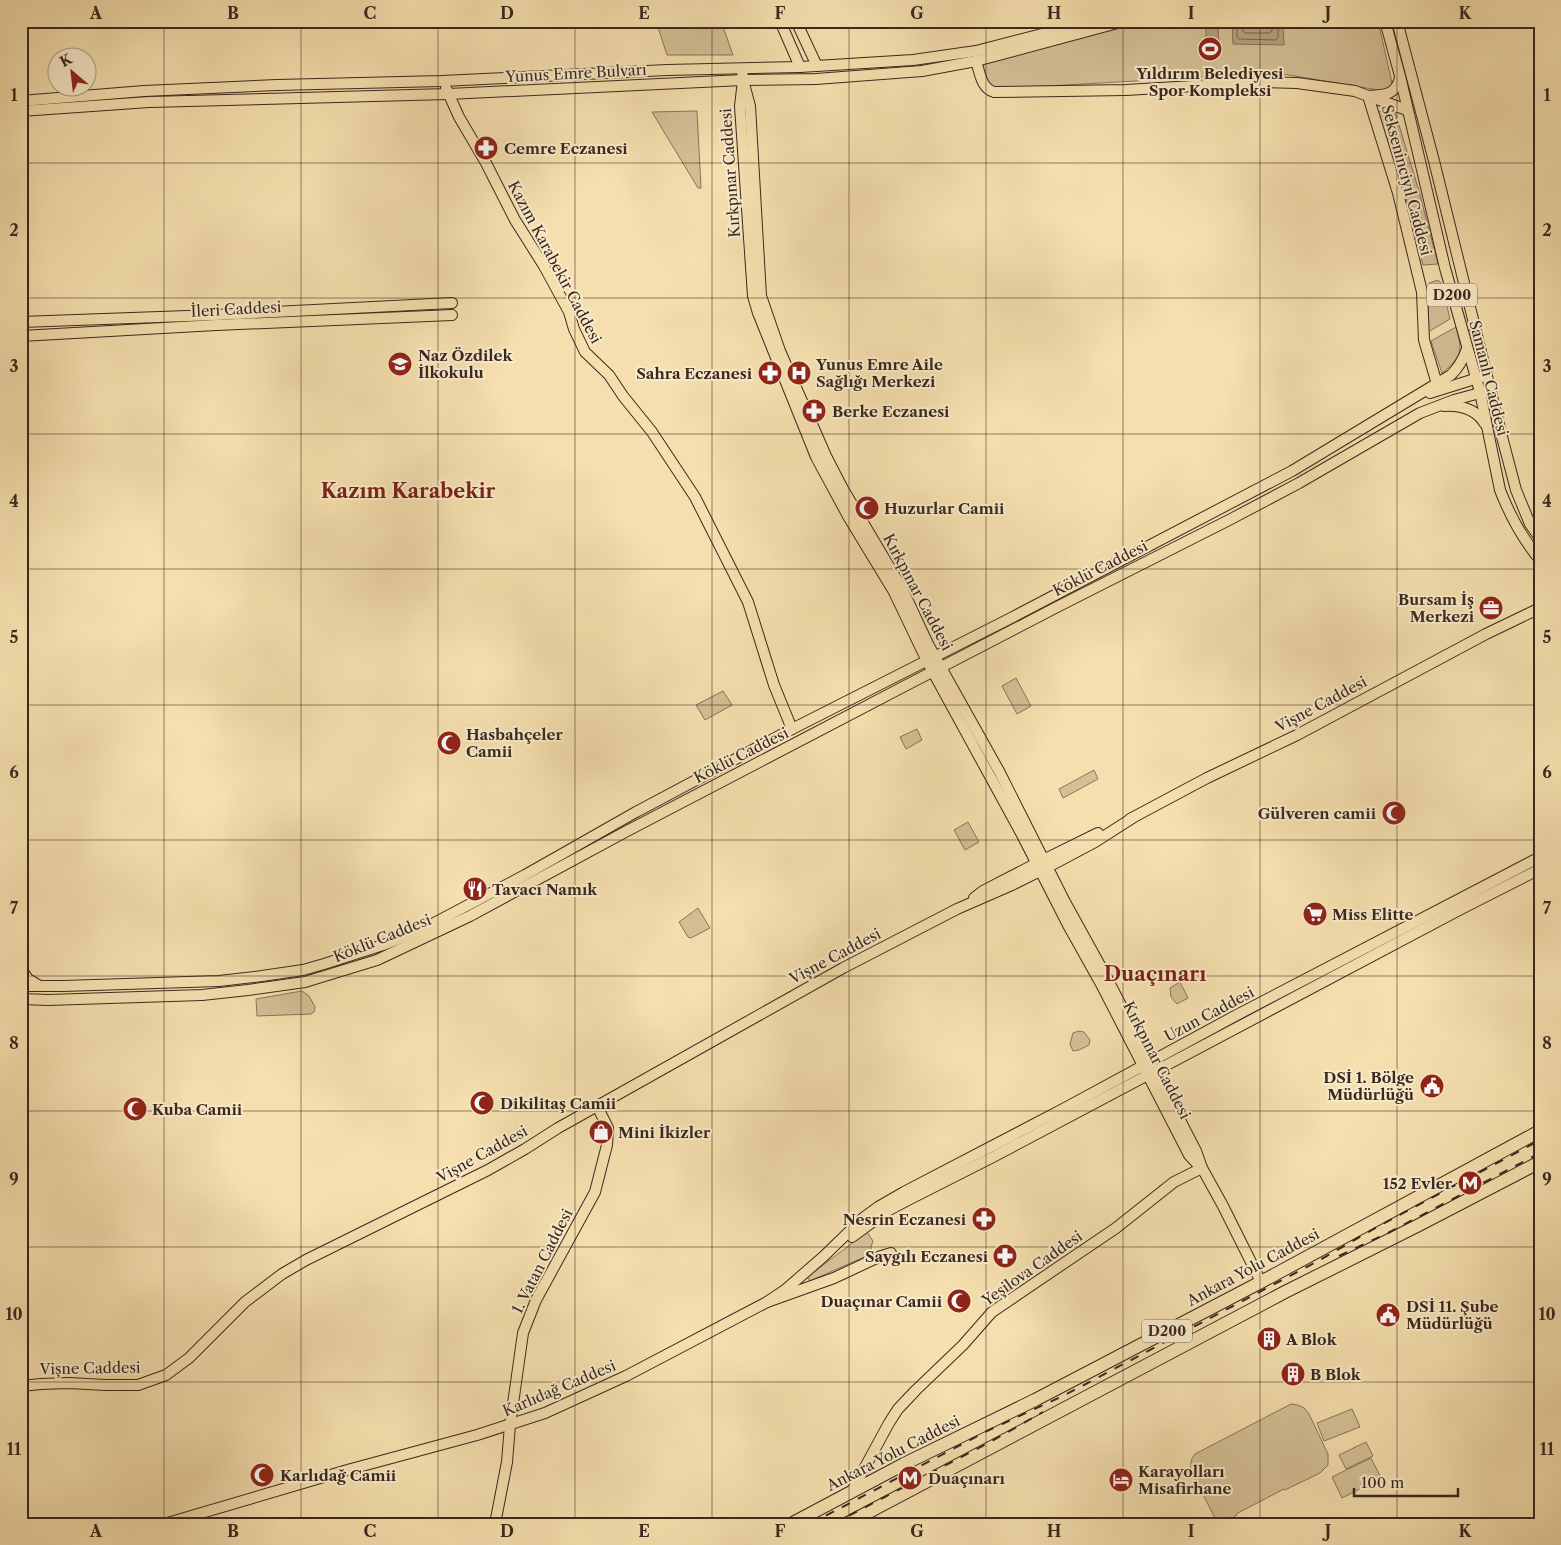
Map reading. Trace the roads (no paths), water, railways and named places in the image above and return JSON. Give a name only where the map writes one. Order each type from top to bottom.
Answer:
[{"type":"highway","name":"Ankara Yolu Caddesi","points":[[791,1524],[852,1490],[1035,1400],[1261,1282],[1540,1131]]},
{"type":"highway","name":"D200","points":[[846,1524],[1285,1292],[1540,1162]]},
{"type":"main road","points":[[780,21],[800,67]]},
{"type":"main road","points":[[796,21],[817,66]]},
{"type":"main road","name":"Yunus Emre Bulvarı","points":[[21,100],[69,98],[144,91],[268,85],[442,81],[667,70],[800,67],[913,60],[976,51],[1093,21]]},
{"type":"main road","name":"Yunus Emre Bulvarı","points":[[21,111],[149,102],[448,94],[743,80],[816,79],[922,71],[976,61],[1125,21]]},
{"type":"main road","name":"Samanlı Caddesi","points":[[1385,21],[1400,76],[1445,268],[1480,392],[1496,476],[1506,505],[1525,542],[1540,560]]},
{"type":"main road","name":"Samanlı Caddesi","points":[[1397,21],[1516,490],[1530,524],[1540,538]]},
{"type":"main road","name":"Sekseninciyıl Caddesi","points":[[976,61],[984,86],[987,90],[994,92],[1126,90],[1261,82],[1306,84],[1355,91],[1368,96],[1398,193],[1422,292],[1424,340],[1437,384]]},
{"type":"main road","name":"Kırkpınar Caddesi","points":[[742,69],[750,106],[761,296],[778,344],[826,456],[843,489],[902,588],[937,670],[1000,771],[1042,865],[1149,1069],[1189,1155],[1202,1168],[1261,1282]]},
{"type":"main road","points":[[1368,96],[1382,95],[1395,90],[1400,76]]},
{"type":"main road","name":"Kazım Karabekir Caddesi","points":[[442,81],[459,117],[486,163],[515,220],[544,266],[569,312],[574,329],[585,352],[609,375],[652,432],[695,497],[729,561],[748,602],[774,685],[792,729]]},
{"type":"main road","points":[[1368,96],[1407,110]]},
{"type":"main road","name":"İleri Caddesi","points":[[21,322],[452,303]]},
{"type":"main road","name":"İleri Caddesi","points":[[21,336],[225,324],[452,315]]},
{"type":"main road","points":[[1397,408],[1451,375],[1459,368],[1467,349]]},
{"type":"main road","points":[[1397,408],[1435,391],[1487,376]]},
{"type":"main road","name":"Köklü Caddesi","points":[[21,999],[220,993],[305,982],[377,960],[470,916],[627,831],[1057,607],[1239,515],[1420,414],[1454,400],[1491,390]]},
{"type":"main road","points":[[1436,407],[1460,406],[1469,409],[1484,421],[1486,426]]},
{"type":"main road","name":"Köklü Caddesi","points":[[22,983],[42,986],[219,981],[303,970],[361,953],[421,930],[792,729],[1011,618],[1292,471],[1397,408]]},
{"type":"main road","name":"Vişne Caddesi","points":[[21,1386],[69,1383],[138,1385],[166,1375],[189,1358],[245,1302],[282,1274],[306,1260],[483,1173],[818,981],[957,910],[983,891],[1095,842],[1134,817],[1207,778],[1297,735],[1522,616],[1539,604]]},
{"type":"main road","name":"Uzun Caddesi","points":[[1149,1069],[1357,952],[1540,857]]},
{"type":"main road","name":"Uzun Caddesi","points":[[768,1302],[785,1290],[824,1256],[863,1218],[891,1199],[1540,869]]},
{"type":"main road","points":[[21,969],[28,979],[42,986]]},
{"type":"main road","name":"1. Vatan Caddesi","points":[[494,1524],[507,1462],[510,1425],[523,1333],[536,1300],[595,1192],[607,1145],[608,1128],[597,1106]]},
{"type":"main road","name":"Yeşilova Caddesi","points":[[852,1490],[898,1409],[962,1346],[992,1312],[1116,1228],[1174,1182],[1202,1168]]},
{"type":"main road","name":"Karlıdağ Caddesi","points":[[164,1524],[356,1467],[510,1425],[553,1410],[626,1376],[768,1302],[834,1278],[881,1256],[891,1254]]},
{"type":"water","points":[[1232,23],[1283,23],[1284,45],[1233,44]]},
{"type":"water","points":[[1206,25],[1218,25],[1219,45],[1206,45]]},
{"type":"railway","points":[[810,1524],[989,1430],[1063,1396],[1318,1261],[1377,1227],[1540,1140]]},
{"type":"railway","points":[[1339,1256],[1388,1233],[1540,1153]]},
{"type":"railway","points":[[833,1524],[992,1441],[1043,1412]]},
{"type":"place","name":"Yıldırım Belediyesi Spor Kompleksi","points":[[1210,49]]},
{"type":"place","name":"Cemre Eczanesi","points":[[486,148]]},
{"type":"place","name":"Naz Özdilek İlkokulu","points":[[400,364]]},
{"type":"place","name":"Sahra Eczanesi","points":[[770,373]]},
{"type":"place","name":"Yunus Emre Aile Sağlığı Merkezi","points":[[799,373]]},
{"type":"place","name":"Berke Eczanesi","points":[[814,411]]},
{"type":"place","name":"Huzurlar Camii","points":[[867,508]]},
{"type":"place","name":"Bursam İş Merkezi","points":[[1491,608]]},
{"type":"place","name":"Hasbahçeler Camii","points":[[449,743]]},
{"type":"place","name":"Gülveren camii","points":[[1394,813]]},
{"type":"place","name":"Tavacı Namık","points":[[475,889]]},
{"type":"place","name":"Miss Elitte","points":[[1315,914]]},
{"type":"place","name":"DSİ 1. Bölge Müdürlüğü","points":[[1432,1086]]},
{"type":"place","name":"Dikilitaş Camii","points":[[482,1103]]},
{"type":"place","name":"Kuba Camii","points":[[135,1109]]},
{"type":"place","name":"Mini İkizler","points":[[601,1132]]},
{"type":"place","name":"152 Evler","points":[[1470,1183]]},
{"type":"place","name":"Nesrin Eczanesi","points":[[984,1219]]},
{"type":"place","name":"Saygılı Eczanesi","points":[[1005,1256]]},
{"type":"place","name":"Duaçınar Camii","points":[[959,1301]]},
{"type":"place","name":"DSİ 11. Şube Müdürlüğü","points":[[1388,1315]]},
{"type":"place","name":"A Blok","points":[[1269,1339]]},
{"type":"place","name":"B Blok","points":[[1293,1374]]},
{"type":"place","name":"Karlıdağ Camii","points":[[262,1475]]},
{"type":"place","name":"Duaçınarı","points":[[910,1478]]},
{"type":"place","name":"Karayolları Misafirhane","points":[[1121,1480]]},
{"type":"district","name":"Kazım Karabekir","points":[[408,491]]},
{"type":"district","name":"Duaçınarı","points":[[1155,974]]}]
